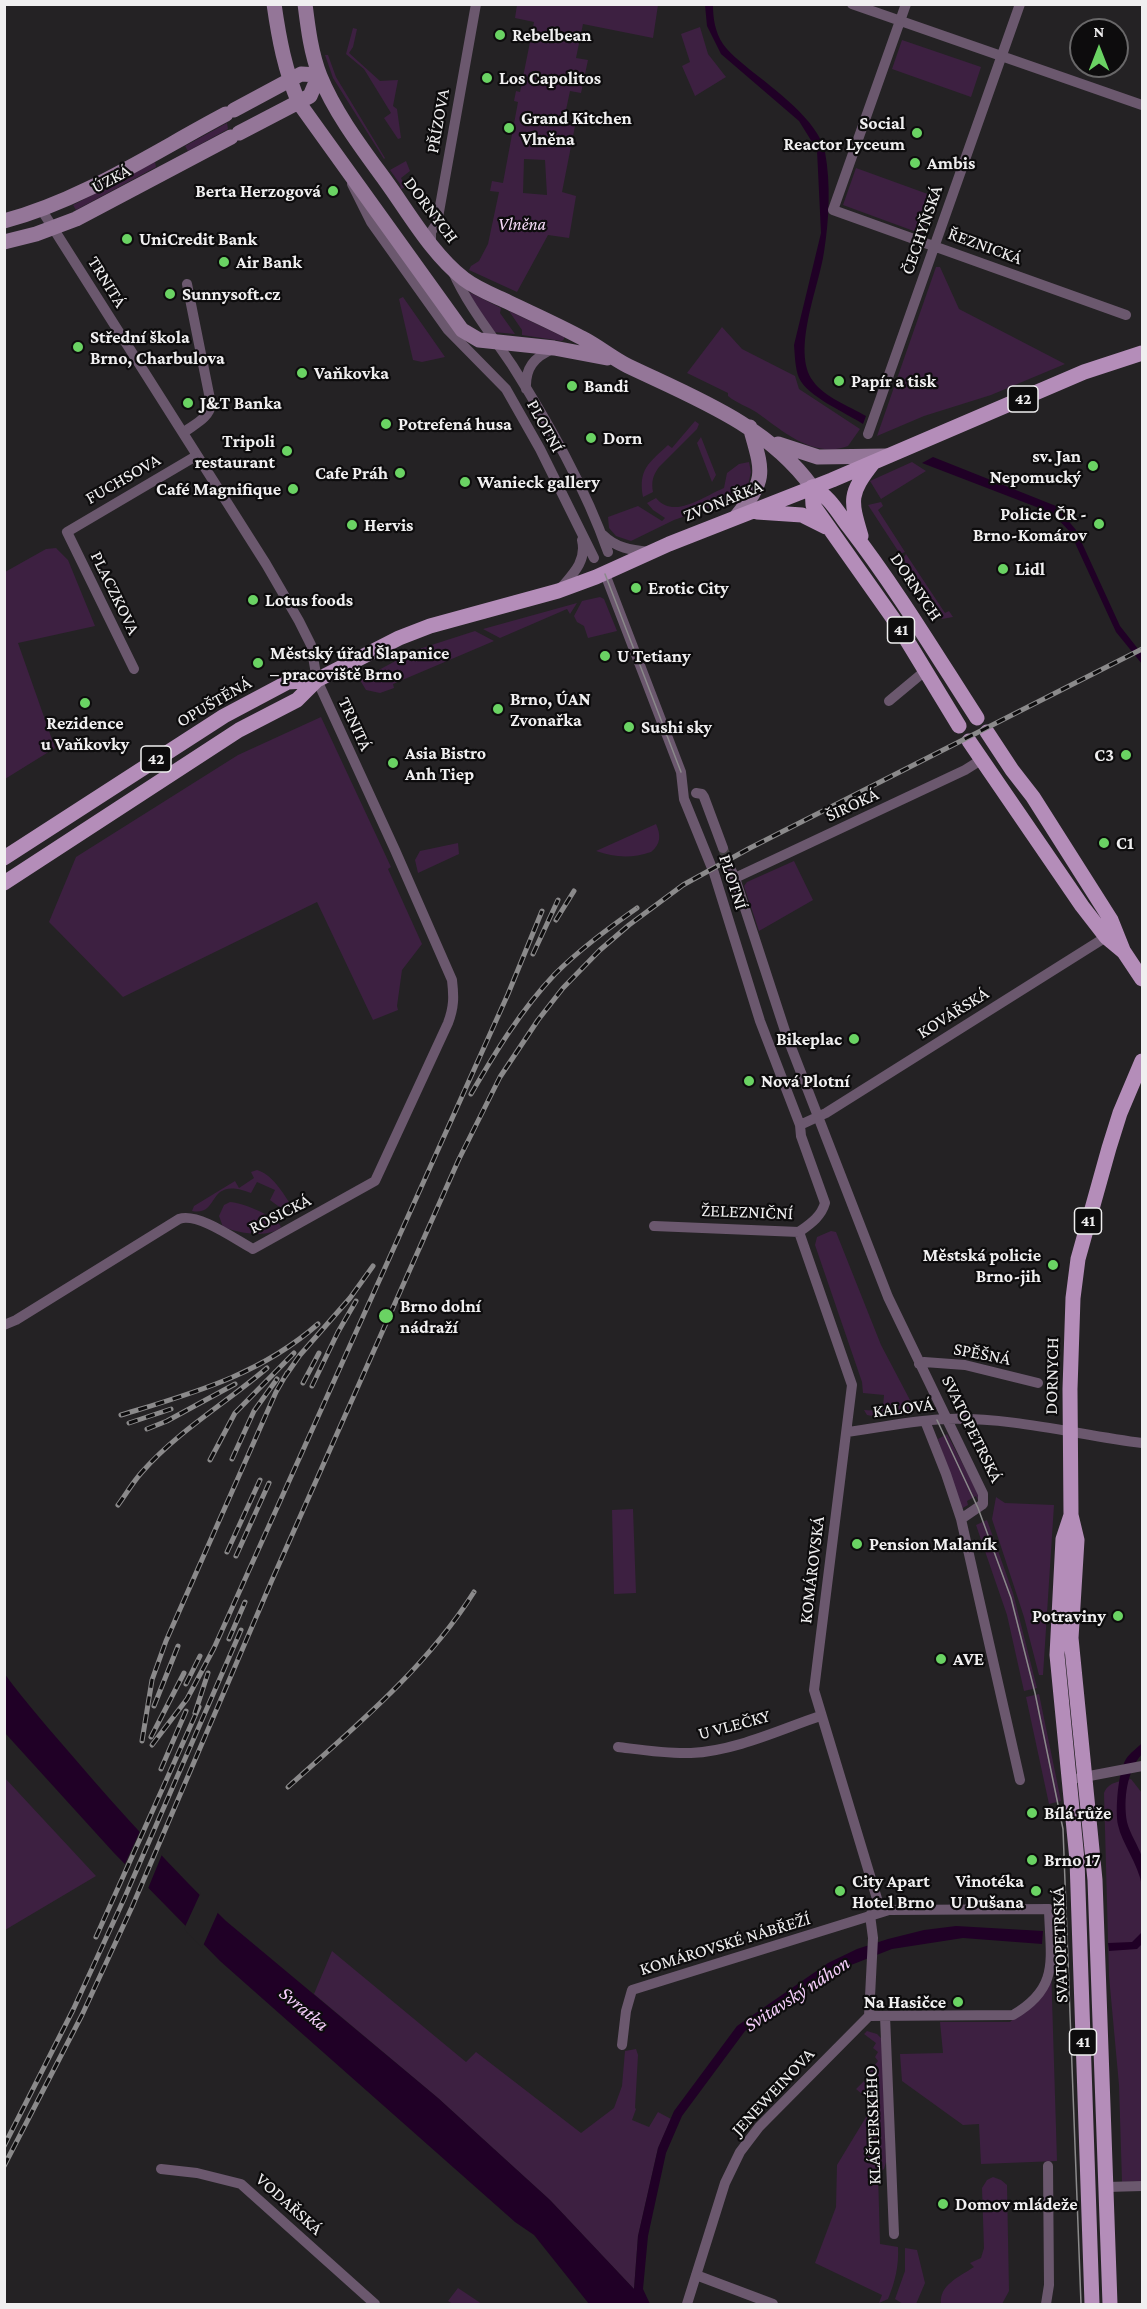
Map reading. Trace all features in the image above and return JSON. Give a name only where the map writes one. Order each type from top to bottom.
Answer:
[{"type":"main road","name":"DORNYCH","points":[[274,4],[279,43],[289,80],[299,103],[462,330],[474,338],[554,348],[616,360]]},
{"type":"main road","name":"DORNYCH","points":[[305,4],[309,38],[319,75],[332,101],[366,156],[451,267],[474,286],[583,338],[616,360],[708,403],[750,427],[767,440],[801,471],[812,487],[830,498],[932,645],[977,718]]},
{"type":"main road","name":"ÚZKÁ","points":[[4,221],[41,209],[83,191],[301,74],[319,75]]},
{"type":"main road","points":[[299,103],[310,96],[319,75]]},
{"type":"main road","name":"ÚZKÁ","points":[[4,242],[54,228],[102,206],[299,103]]},
{"type":"main road","name":"ZVONAŘKA","points":[[316,680],[424,628],[558,591],[605,574],[741,514],[812,487],[1084,372],[1143,353]]},
{"type":"main road","points":[[741,514],[760,480],[761,469],[750,427]]},
{"type":"main road","points":[[767,440],[818,457],[881,458]]},
{"type":"main road","points":[[863,543],[853,507],[853,495],[859,481],[881,458]]},
{"type":"main road","name":"DORNYCH","points":[[812,487],[813,506],[897,624],[959,726]]},
{"type":"main road","points":[[741,514],[786,512],[802,515],[833,531]]},
{"type":"main road","name":"OPUŠTĚNÁ","points":[[4,858],[224,716],[288,681],[316,680]]},
{"type":"main road","name":"OPUŠTĚNÁ","points":[[4,883],[239,730],[297,700],[316,680]]},
{"type":"main road","points":[[987,732],[1033,797],[1111,920],[1124,952],[1143,979]]},
{"type":"main road","points":[[969,741],[1106,937],[1124,952]]},
{"type":"main road","name":"DORNYCH","points":[[1076,1703],[1071,1638],[1077,1540],[1071,1515],[1070,1389],[1075,1270],[1117,1121],[1143,1060]]},
{"type":"main road","name":"SVATOPETRSKÁ","points":[[1071,1515],[1063,1539],[1057,1638],[1060,1692],[1095,1880],[1110,2304]]},
{"type":"main road","name":"SVATOPETRSKÁ","points":[[1076,1703],[1077,1860],[1092,2304]]},
{"type":"street","name":"PŘÍZOVA","points":[[431,243],[431,232],[437,223],[476,4]]},
{"type":"street","points":[[852,4],[1143,105]]},
{"type":"street","points":[[900,21],[906,4]]},
{"type":"street","name":"ČECHYŇSKÁ","points":[[868,434],[1020,4]]},
{"type":"street","name":"ŘEZNICKÁ","points":[[900,21],[833,210],[1126,315]]},
{"type":"street","name":"DORNYCH","points":[[346,170],[371,222],[448,330],[462,345]]},
{"type":"street","name":"TRNITÁ","points":[[41,209],[299,621],[311,645],[316,680],[395,850],[449,975]]},
{"type":"street","name":"PLOTNÍ","points":[[451,267],[462,291],[526,389],[565,457],[601,532],[608,552]]},
{"type":"street","points":[[183,433],[211,410],[187,284]]},
{"type":"street","name":"PLOTNÍ","points":[[462,345],[506,389],[540,449],[594,558]]},
{"type":"street","name":"PLOTNÍ","points":[[526,389],[526,376],[531,364],[542,353],[554,348]]},
{"type":"street","name":"FUCHSOVA","points":[[67,532],[196,456]]},
{"type":"street","name":"PLACZKOVA","points":[[67,532],[134,669]]},
{"type":"street","points":[[601,532],[612,543],[623,548],[651,553]]},
{"type":"street","name":"PLOTNÍ","points":[[558,591],[574,573],[582,559],[584,546],[581,534]]},
{"type":"street","name":"PLOTNÍ","points":[[605,574],[681,771],[684,799],[714,873],[760,1021],[800,1125],[801,1136],[825,1203]]},
{"type":"street","points":[[889,701],[925,671]]},
{"type":"street","name":"ŠIROKÁ","points":[[735,878],[965,770],[981,760]]},
{"type":"street","name":"PLOTNÍ","points":[[696,794],[704,796],[723,848]]},
{"type":"street","name":"PLOTNÍ","points":[[729,866],[735,878],[771,992],[888,1297],[919,1364]]},
{"type":"street","name":"KOVÁŘSKÁ","points":[[800,1125],[819,1117],[1106,937]]},
{"type":"street","name":"ROSICKÁ","points":[[4,1325],[16,1320],[184,1217],[196,1219],[253,1249],[375,1181],[454,1008],[449,975]]},
{"type":"street","name":"ŽELEZNIČNÍ","points":[[654,1226],[799,1232],[814,1221],[823,1210],[825,1203]]},
{"type":"street","name":"KOMÁROVSKÁ","points":[[799,1232],[851,1378],[852,1391],[814,1690],[851,1816],[875,1914]]},
{"type":"street","name":"SPĚŠNÁ","points":[[919,1364],[924,1362],[946,1363],[974,1367],[1038,1383]]},
{"type":"street","name":"SVATOPETRSKÁ","points":[[919,1364],[984,1498],[981,1506],[961,1519]]},
{"type":"street","name":"KALOVÁ","points":[[847,1432],[945,1419],[1024,1424],[1143,1443]]},
{"type":"street","points":[[925,1421],[961,1519],[1020,1780]]},
{"type":"street","name":"U VLEČKY","points":[[618,1747],[657,1752],[693,1753],[730,1746],[820,1716]]},
{"type":"street","points":[[1077,1778],[1142,1766]]},
{"type":"street","points":[[1049,1909],[1048,1981],[1030,2005],[1013,2015],[869,2016],[875,1914],[889,1910],[1049,1909]]},
{"type":"street","name":"KOMÁROVSKÉ NÁBŘEŽÍ","points":[[622,2045],[626,2011],[632,1990],[875,1914]]},
{"type":"street","name":"JENEWEINOVA","points":[[687,2304],[725,2183],[740,2152],[759,2127],[869,2016]]},
{"type":"street","name":"KLÁŠTERSKÉHO","points":[[885,2016],[894,2234]]},
{"type":"street","points":[[1046,2304],[1049,2285],[1048,2166]]},
{"type":"street","name":"VODAŘSKÁ","points":[[161,2169],[197,2173],[241,2184],[375,2304]]},
{"type":"street","points":[[1107,2187],[1143,2186]]},
{"type":"street","points":[[696,2275],[773,2304]]},
{"type":"green space","name":"Vlněna","points":[[517,5],[658,5],[653,38],[583,24],[576,58],[588,60],[581,93],[570,91],[563,124],[575,126],[562,192],[576,196],[569,238],[548,235],[517,292],[469,270],[479,261],[488,244],[499,192],[490,191],[492,181],[503,183],[518,102],[514,101],[516,91],[520,92],[534,22],[515,18]],"holes":[[[524,159],[545,160],[547,195],[523,193]]]},
{"type":"green space","points":[[700,27],[708,54],[726,77],[695,96],[682,66],[690,62],[681,34]]},
{"type":"green space","points":[[353,28],[357,29],[353,47],[349,53],[380,81],[398,80],[393,106],[397,109],[401,138],[398,139],[384,118],[391,113],[364,69],[346,54]]},
{"type":"green space","points":[[902,40],[981,67],[971,97],[892,69]]},
{"type":"green space","points":[[325,55],[328,55],[336,77],[384,159],[333,78]]},
{"type":"green space","points":[[227,123],[228,129],[188,151],[185,146]]},
{"type":"green space","points":[[406,161],[410,171],[401,178],[405,187],[401,189],[390,170]]},
{"type":"green space","points":[[155,162],[156,167],[76,210],[73,205]]},
{"type":"green space","points":[[856,168],[936,197],[922,234],[843,205]]},
{"type":"green space","points":[[936,267],[940,267],[959,309],[1065,364],[991,395],[924,416],[877,436]]},
{"type":"green space","points":[[467,291],[501,308],[500,313],[515,334],[493,332]]},
{"type":"green space","points":[[403,297],[445,357],[422,362],[413,360],[399,299]]},
{"type":"green space","points":[[509,311],[564,339],[562,341],[522,335],[522,330]]},
{"type":"green space","points":[[722,327],[742,349],[795,376],[799,389],[860,429],[848,446],[823,449],[799,441],[728,396],[728,393],[687,373]]},
{"type":"green space","points":[[695,421],[699,424],[697,429],[659,467],[653,479],[653,492],[643,497],[642,480],[647,467],[668,445],[672,448]]},
{"type":"green space","points":[[701,437],[716,475],[712,482],[697,443]]},
{"type":"green space","points":[[749,462],[751,472],[748,485],[737,498],[674,520],[631,541],[616,536],[609,528],[608,517],[638,506],[662,521],[665,518],[647,503],[656,498],[671,507],[689,504],[724,488],[727,473],[739,464]]},
{"type":"green space","points":[[912,462],[926,471],[881,499],[870,481]]},
{"type":"green space","points":[[881,502],[883,506],[878,510],[905,552],[900,554],[868,505]]},
{"type":"green space","points":[[56,548],[68,560],[95,626],[18,643],[55,748],[5,779],[5,572],[46,549]]},
{"type":"green space","points":[[906,554],[945,613],[949,611],[953,617],[942,619],[938,615],[903,559]]},
{"type":"green space","points":[[600,597],[604,599],[617,631],[588,638],[584,626],[577,622],[574,616],[582,601]]},
{"type":"green space","points":[[577,603],[570,614],[567,609],[500,638],[483,629]]},
{"type":"green space","points":[[475,631],[494,641],[393,684],[394,688],[380,693],[366,690],[360,680],[416,650]]},
{"type":"green space","points":[[321,717],[391,867],[388,869],[422,944],[402,970],[398,1010],[373,1020],[317,902],[123,997],[49,922],[76,857],[238,755]]},
{"type":"green space","points":[[656,824],[659,839],[657,846],[651,852],[636,856],[622,856],[596,851]]},
{"type":"green space","points":[[458,843],[459,854],[418,873],[415,860],[420,851]]},
{"type":"green space","points":[[794,861],[813,900],[759,931],[744,886],[747,882]]},
{"type":"green space","points":[[257,1170],[268,1175],[277,1184],[291,1205],[290,1209],[282,1208],[270,1200],[275,1190],[257,1182],[251,1193],[226,1189],[220,1192],[207,1208],[192,1211],[194,1206],[235,1181],[239,1188],[254,1178],[251,1172]]},
{"type":"green space","points":[[230,1202],[258,1211],[273,1219],[281,1227],[261,1234],[245,1233],[223,1227],[219,1216],[224,1205]]},
{"type":"green space","points":[[831,1231],[836,1232],[881,1345],[911,1402],[913,1408],[910,1411],[872,1416],[867,1415],[864,1410],[879,1411],[879,1407],[883,1407],[884,1395],[863,1393],[862,1382],[815,1245],[817,1237]]},
{"type":"green space","points":[[947,1434],[979,1495],[978,1500],[976,1496],[967,1501],[968,1505],[961,1509],[938,1439]]},
{"type":"green space","points":[[996,1497],[1005,1503],[1054,1505],[1043,1675],[1039,1675],[1024,1617],[992,1519]]},
{"type":"green space","points":[[633,1509],[636,1593],[614,1594],[612,1510]]},
{"type":"green space","points":[[987,1520],[1013,1593],[1037,1688],[1024,1691],[1007,1615],[976,1525]]},
{"type":"green space","points":[[1039,1694],[1061,1801],[1049,1804],[1026,1697]]},
{"type":"green space","points":[[4,1777],[96,1876],[5,1930],[4,1930]]},
{"type":"green space","points":[[1131,1779],[1142,1793],[1142,2181],[1122,2182],[1119,2085],[1109,1976],[1104,1793],[1112,1784]]},
{"type":"green space","points":[[332,1951],[466,2062],[476,2052],[581,2133],[614,2108],[622,2086],[625,2051],[636,2049],[638,2055],[636,2109],[632,2120],[649,2127],[658,2112],[671,2119],[658,2148],[638,2236],[634,2289],[550,2200],[438,2098],[314,1994]]},
{"type":"green space","points":[[1051,1966],[1057,2161],[981,2164],[979,2124],[963,2125],[902,2081],[900,2054],[943,2053],[940,2022],[1010,2022],[1034,1999]]},
{"type":"green space","points":[[867,2031],[877,2034],[882,2039],[886,2162],[884,2169],[878,2173],[880,2244],[898,2247],[893,2286],[888,2299],[879,2303],[882,2295],[815,2263],[836,2207],[837,2165],[874,2104],[856,2089],[870,2075],[869,2073],[878,2061],[875,2057],[878,2052],[873,2048],[876,2043],[864,2034]]},
{"type":"green space","points":[[993,2177],[1007,2185],[1009,2291],[1002,2304],[941,2304],[941,2297],[947,2287],[956,2278],[974,2267],[970,2263],[981,2258],[984,2248],[982,2188],[987,2180]]},
{"type":"green space","points":[[905,2248],[917,2250],[925,2283],[916,2304],[903,2304],[895,2299],[905,2271]]},
{"type":"green space","points":[[458,2288],[482,2304],[453,2304],[448,2301]]},
{"type":"water","points":[[705,5],[713,5],[716,30],[725,47],[794,106],[821,140],[828,177],[828,215],[824,252],[805,336],[807,368],[813,381],[824,392],[866,416],[863,424],[828,404],[803,385],[796,366],[794,345],[821,233],[817,150],[799,121],[721,54],[707,26]]},
{"type":"water","points":[[933,457],[1056,506],[1076,530],[1120,626],[1142,654],[1142,664],[1116,632],[1070,532],[1052,513],[922,463]]},
{"type":"water","points":[[4,1673],[111,1801],[226,1921],[438,2098],[550,2200],[634,2289],[638,2236],[658,2148],[674,2111],[737,2026],[828,1963],[857,1949],[888,1939],[924,1930],[956,1926],[1043,1931],[1042,1944],[963,1938],[892,1949],[833,1972],[745,2031],[682,2116],[666,2153],[648,2236],[643,2289],[650,2304],[589,2304],[534,2235],[515,2222],[220,1961],[114,1853],[5,1733]]},
{"type":"water","points":[[1142,1743],[1142,1754],[1127,1786],[1126,1813],[1128,1826],[1142,1857],[1142,1886],[1120,1832],[1117,1810],[1123,1765]]},
{"type":"water","points":[[1142,1932],[1142,1944],[1137,1949],[1109,1951],[1108,1943],[1132,1942]]},
{"type":"pier","points":[[141,1829],[163,1852],[147,1891],[124,1866]]},
{"type":"pier","points":[[201,1892],[219,1910],[202,1948],[184,1929]]},
{"type":"tunnel","points":[[723,848],[729,866]]},
{"type":"tram line","points":[[605,574],[681,772]]},
{"type":"tram line","points":[[937,1420],[978,1508],[1011,1598],[1035,1693],[1063,1829],[1081,2304]]},
{"type":"railway","points":[[4,2166],[82,2015],[132,1907],[272,1580],[459,1159],[500,1077],[538,1020],[563,988],[600,950],[629,925],[683,885],[750,848],[1142,649]]},
{"type":"railway","points":[[556,920],[574,891]]},
{"type":"railway","points":[[533,954],[558,900]]},
{"type":"railway","points":[[471,1094],[510,1031],[555,974],[605,931],[637,908]]},
{"type":"railway","points":[[152,1745],[187,1699],[214,1648],[508,994],[542,911]]},
{"type":"railway","points":[[284,1378],[300,1355],[350,1298],[373,1266]]},
{"type":"railway","points":[[312,1386],[356,1301]]},
{"type":"railway","points":[[121,1415],[200,1390],[249,1369],[273,1357],[318,1324]]},
{"type":"railway","points":[[210,1460],[235,1413],[294,1353]]},
{"type":"railway","points":[[303,1383],[319,1353]]},
{"type":"railway","points":[[118,1505],[142,1472],[171,1443],[267,1368]]},
{"type":"railway","points":[[142,1741],[152,1680],[166,1641],[276,1392],[287,1373]]},
{"type":"railway","points":[[232,1459],[254,1411],[277,1379]]},
{"type":"railway","points":[[147,1429],[167,1421],[235,1384]]},
{"type":"railway","points":[[129,1423],[171,1409]]},
{"type":"railway","points":[[227,1552],[260,1480]]},
{"type":"railway","points":[[236,1556],[269,1483]]},
{"type":"railway","points":[[288,1787],[364,1719],[412,1671],[455,1620],[474,1592]]},
{"type":"railway","points":[[229,1639],[245,1602]]},
{"type":"railway","points":[[4,2146],[73,2010],[124,1899],[241,1630]]},
{"type":"railway","points":[[154,1706],[178,1646]]},
{"type":"railway","points":[[186,1684],[200,1656]]},
{"type":"railway","points":[[151,1737],[184,1673]]},
{"type":"railway","points":[[195,1713],[208,1673]]},
{"type":"railway","points":[[96,1937],[199,1707]]},
{"type":"railway","points":[[161,1769],[186,1711]]},
{"type":"place","name":"Rebelbean","points":[[500,35]]},
{"type":"place","name":"Los Capolitos","points":[[487,78]]},
{"type":"place","name":"Grand Kitchen Vlněna","points":[[509,128]]},
{"type":"place","name":"Social Reactor Lyceum","points":[[917,133]]},
{"type":"place","name":"Ambis","points":[[915,163]]},
{"type":"place","name":"Berta Herzogová","points":[[333,191]]},
{"type":"place","name":"UniCredit Bank","points":[[127,239]]},
{"type":"place","name":"Air Bank","points":[[224,262]]},
{"type":"place","name":"Sunnysoft.cz","points":[[170,294]]},
{"type":"place","name":"Střední škola Brno, Charbulova","points":[[78,347]]},
{"type":"place","name":"Vaňkovka","points":[[302,373]]},
{"type":"place","name":"Papír a tisk","points":[[839,381]]},
{"type":"place","name":"Bandi","points":[[572,386]]},
{"type":"place","name":"J&T Banka","points":[[188,403]]},
{"type":"place","name":"Potrefená husa","points":[[386,424]]},
{"type":"place","name":"Dorn","points":[[591,438]]},
{"type":"place","name":"Tripoli restaurant","points":[[287,451]]},
{"type":"place","name":"sv. Jan Nepomucký","points":[[1093,466]]},
{"type":"place","name":"Cafe Práh","points":[[400,473]]},
{"type":"place","name":"Wanieck gallery","points":[[465,482]]},
{"type":"place","name":"Café Magnifique","points":[[293,489]]},
{"type":"place","name":"Policie ČR - Brno-Komárov","points":[[1099,524]]},
{"type":"place","name":"Hervis","points":[[352,525]]},
{"type":"place","name":"Lidl","points":[[1003,569]]},
{"type":"place","name":"Erotic City","points":[[636,588]]},
{"type":"place","name":"Lotus foods","points":[[253,600]]},
{"type":"place","name":"U Tetiany","points":[[605,656]]},
{"type":"place","name":"Městský úřad Šlapanice – pracoviště Brno","points":[[258,663]]},
{"type":"place","name":"Rezidence u Vaňkovky","points":[[85,703]]},
{"type":"place","name":"Brno, ÚAN Zvonařka","points":[[498,709]]},
{"type":"place","name":"Sushi sky","points":[[629,727]]},
{"type":"place","name":"C3","points":[[1126,755]]},
{"type":"place","name":"Asia Bistro Anh Tiep","points":[[393,763]]},
{"type":"place","name":"C1","points":[[1104,843]]},
{"type":"place","name":"Bikeplac","points":[[854,1039]]},
{"type":"place","name":"Nová Plotní","points":[[749,1081]]},
{"type":"place","name":"Městská policie Brno-jih","points":[[1053,1265]]},
{"type":"place","name":"Brno dolní nádraží","points":[[386,1316]]},
{"type":"place","name":"Pension Malaník","points":[[857,1544]]},
{"type":"place","name":"Potraviny","points":[[1118,1616]]},
{"type":"place","name":"AVE","points":[[941,1659]]},
{"type":"place","name":"Bílá růže","points":[[1032,1813]]},
{"type":"place","name":"Brno 17","points":[[1032,1860]]},
{"type":"place","name":"City Apart Hotel Brno","points":[[840,1891]]},
{"type":"place","name":"Vinotéka U Dušana","points":[[1036,1891]]},
{"type":"place","name":"Na Hasičce","points":[[958,2002]]},
{"type":"place","name":"Domov mládeže","points":[[943,2204]]},
{"type":"water label","name":"Svitavský náhon","points":[[797,1994]]},
{"type":"water label","name":"Svratka","points":[[304,2009]]}]
